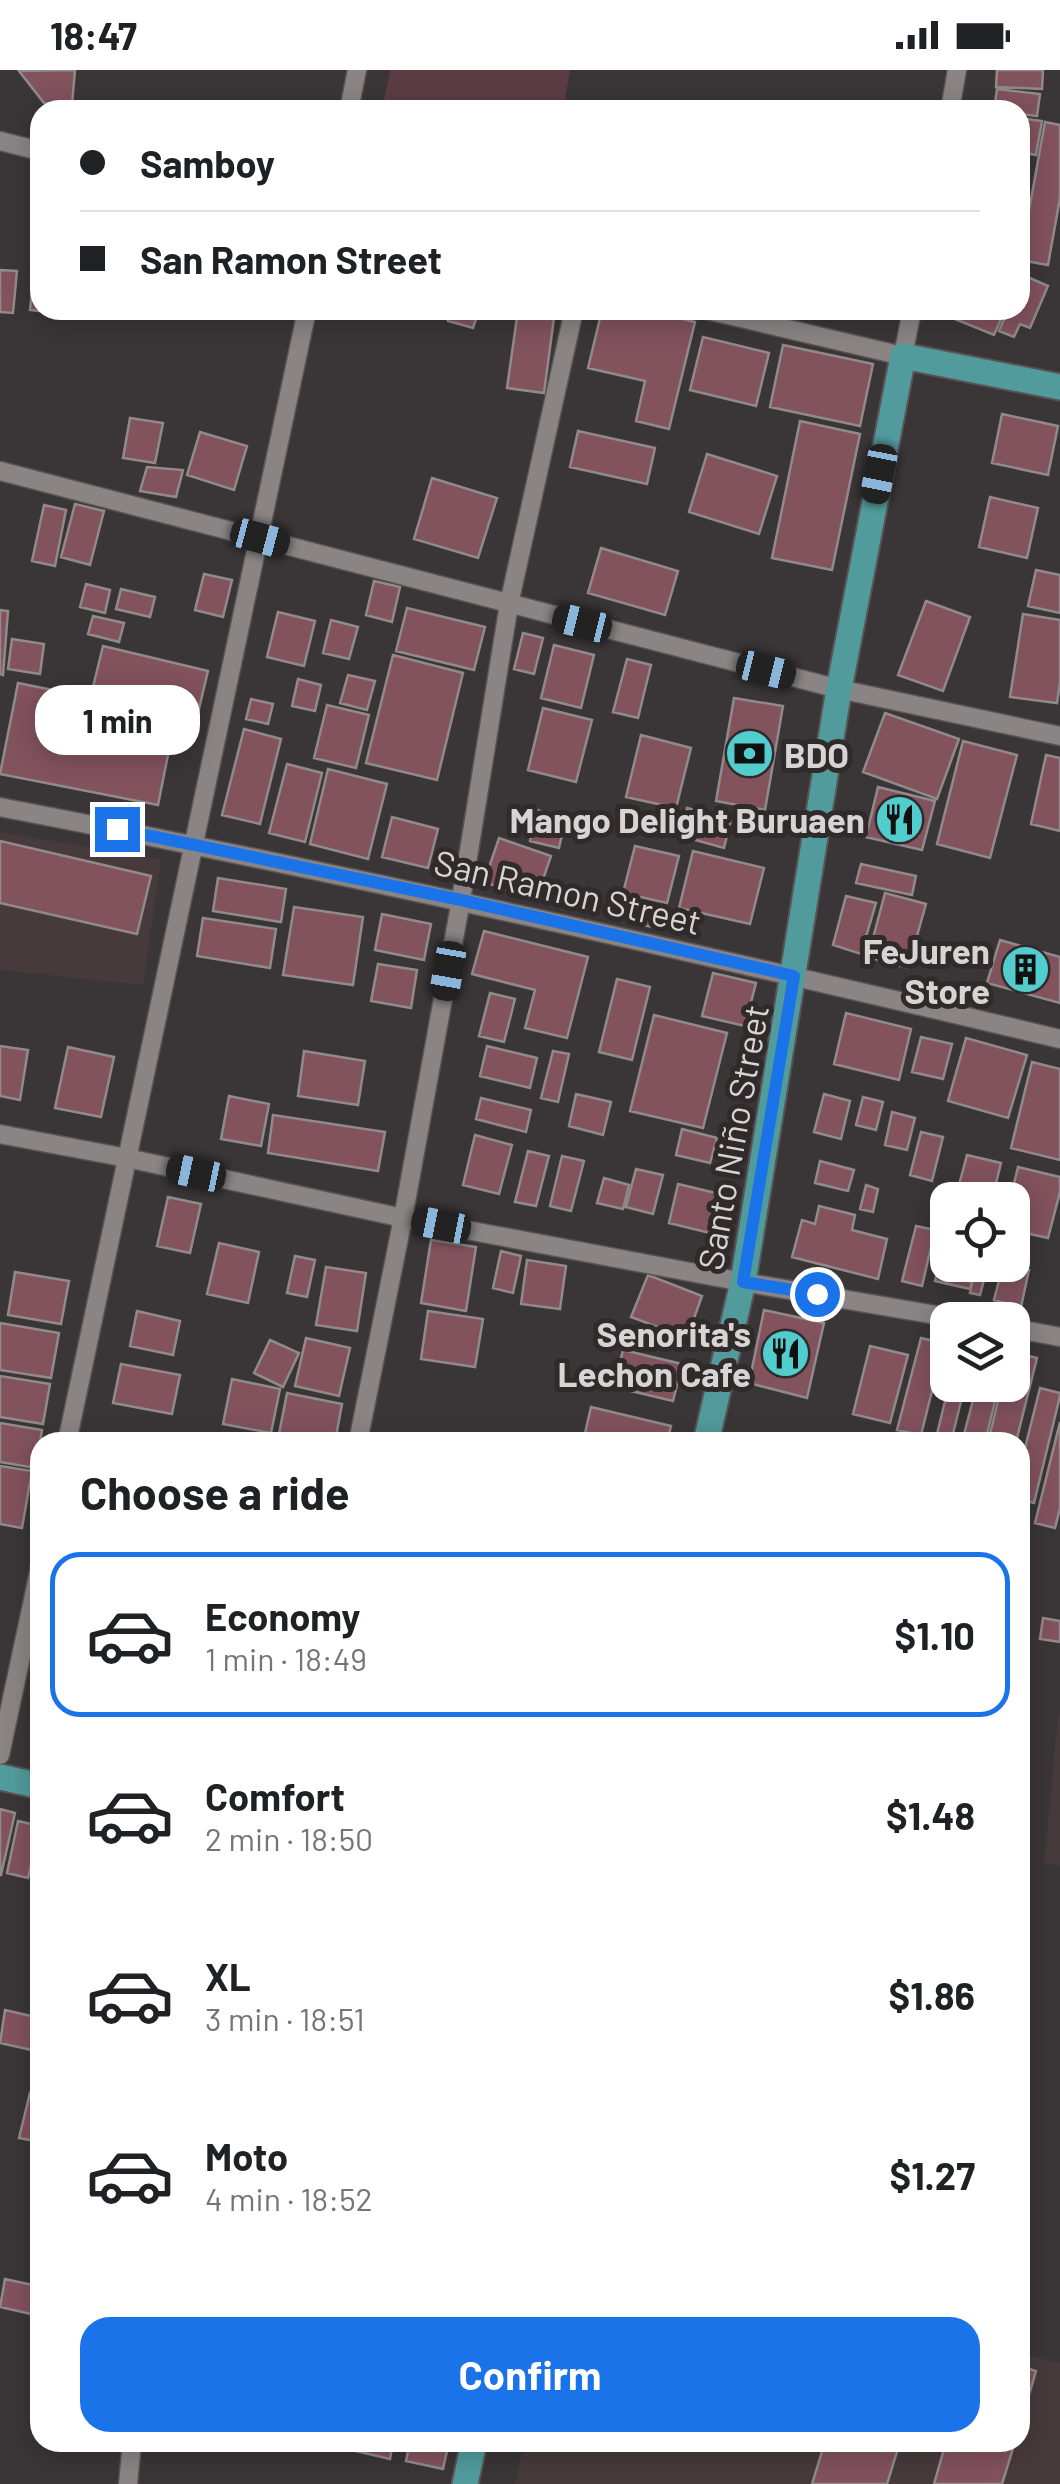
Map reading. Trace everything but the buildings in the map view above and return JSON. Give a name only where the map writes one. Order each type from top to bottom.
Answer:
[{"type":"main road","points":[[903,356],[1060,388]]},
{"type":"main road","name":"Santo Niño Street","points":[[708,1432],[743,1282],[839,689],[903,356]]},
{"type":"main road","points":[[0,1778],[30,1784]]},
{"type":"main road","points":[[465,2484],[472,2452]]},
{"type":"street","points":[[350,100],[357,70]]},
{"type":"street","points":[[952,100],[958,70]]},
{"type":"street","points":[[0,141],[30,148]]},
{"type":"street","points":[[68,1432],[305,320]]},
{"type":"street","points":[[360,1432],[461,900],[509,604],[572,320]]},
{"type":"street","points":[[750,320],[903,356]]},
{"type":"street","name":"Santo Niño Street","points":[[903,356],[910,320]]},
{"type":"street","points":[[0,471],[839,689],[1060,736]]},
{"type":"street","name":"San Ramon Street","points":[[0,807],[461,900],[1060,1039]]},
{"type":"street","points":[[0,1134],[403,1218],[930,1314]]},
{"type":"street","points":[[1030,1331],[1060,1335]]},
{"type":"street","points":[[0,1754],[30,1614]]},
{"type":"street","points":[[128,2484],[131,2452]]},
{"type":"shaded area","points":[[390,70],[570,70],[565,100],[384,100]]},
{"type":"shaded area","points":[[0,832],[161,859],[143,985],[0,970]]},
{"type":"shaded area","points":[[1060,1715],[1060,1866],[1044,1863]]},
{"type":"shaded area","points":[[1030,2356],[1060,2363],[1060,2484],[515,2484],[522,2452],[1030,2452]]},
{"type":"place","name":"BDO","points":[[749,754]]},
{"type":"place","name":"Mango Delight Buruaen","points":[[900,819]]},
{"type":"place","name":"FeJuren Store","points":[[1025,970]]},
{"type":"place","name":"Senorita's Lechon Cafe","points":[[786,1353]]},
{"type":"route","points":[[117,829],[461,900],[794,976],[743,1282],[817,1294]]}]
